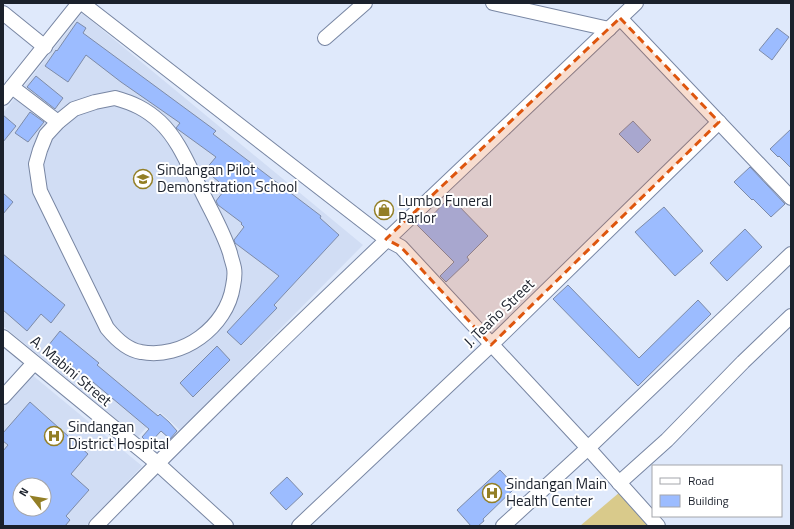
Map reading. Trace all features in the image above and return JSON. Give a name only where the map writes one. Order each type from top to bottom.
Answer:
[{"type":"street","points":[[58,122],[7,92],[80,3],[386,239],[401,247],[588,448],[658,526]]},
{"type":"street","points":[[325,38],[365,3]]},
{"type":"street","points":[[493,3],[609,29]]},
{"type":"street","points":[[96,526],[386,239],[636,3]]},
{"type":"street","points":[[3,12],[44,47]]},
{"type":"street","points":[[620,18],[791,198]]},
{"type":"street","points":[[115,98],[134,104],[152,114],[176,142],[225,236],[234,268],[233,287],[229,302],[214,326],[205,335],[191,343],[173,350],[158,353],[141,352],[128,347],[115,338],[107,328],[40,191],[36,164],[46,135],[58,122],[74,109],[95,102],[115,98]]},
{"type":"street","name":"J. Teaño Street","points":[[299,526],[491,345],[719,122]]},
{"type":"street","points":[[503,526],[588,448],[791,254]]},
{"type":"street","points":[[619,483],[667,440],[743,362],[791,316]]},
{"type":"street","name":"A. Mabini Street","points":[[3,337],[157,464],[226,526]]},
{"type":"street","points":[[3,397],[34,363]]},
{"type":"highlighted area","points":[[620,18],[719,122],[491,345],[401,247],[386,239]]},
{"type":"shaded area","name":"Sindangan Pilot Demonstration School","points":[[82,13],[363,245],[180,430],[160,412],[138,437],[3,326],[3,113]]},
{"type":"shaded area","name":"Sindangan District Hospital","points":[[31,374],[142,466],[86,526],[3,526],[3,406]]},
{"type":"shaded area","points":[[620,492],[650,526],[580,526]]},
{"type":"building","points":[[77,22],[86,28],[83,33],[216,131],[213,134],[321,216],[320,218],[339,235],[274,305],[277,308],[241,345],[227,332],[279,276],[235,243],[234,240],[244,227],[241,224],[242,223],[218,205],[216,201],[226,188],[205,170],[216,157],[176,128],[180,123],[121,82],[86,55],[68,82],[45,66]]},
{"type":"building","points":[[777,28],[789,37],[772,60],[759,50]]},
{"type":"building","points":[[36,76],[63,98],[55,109],[27,87]]},
{"type":"building","points":[[30,112],[44,122],[28,142],[15,133]]},
{"type":"building","points":[[3,115],[16,126],[3,142]]},
{"type":"building","points":[[633,121],[651,140],[638,153],[619,134]]},
{"type":"building","points":[[791,129],[791,168],[770,149]]},
{"type":"building","points":[[750,167],[785,204],[771,217],[734,182]]},
{"type":"building","points":[[3,193],[13,202],[3,214]]},
{"type":"building","points":[[454,201],[488,236],[467,257],[469,260],[446,282],[440,276],[454,262],[416,224],[425,215],[429,219],[444,203],[449,207]]},
{"type":"building","points":[[664,207],[703,251],[675,276],[635,232]]},
{"type":"building","points":[[745,229],[762,247],[727,281],[710,263]]},
{"type":"building","points":[[3,254],[65,305],[51,323],[41,314],[27,331],[3,310]]},
{"type":"building","points":[[568,285],[639,358],[698,300],[711,314],[638,386],[553,299]]},
{"type":"building","points":[[60,331],[99,363],[97,365],[158,416],[160,414],[169,422],[177,431],[170,439],[161,431],[149,444],[142,437],[149,429],[48,346]]},
{"type":"building","points":[[217,346],[230,360],[193,397],[180,383]]},
{"type":"building","points":[[30,402],[88,454],[71,474],[89,490],[66,516],[70,520],[65,526],[3,526],[3,451],[8,445],[3,441],[3,433]]},
{"type":"building","name":"Sindangan Main Health Center","points":[[500,470],[516,487],[483,519],[484,521],[478,526],[471,526],[457,510]]},
{"type":"building","points":[[287,477],[303,494],[286,510],[270,493]]},
{"type":"place","name":"Sindangan Pilot Demonstration School","points":[[143,179]]},
{"type":"place","name":"Lumbo Funeral Parlor","points":[[384,210]]},
{"type":"place","name":"Sindangan District Hospital","points":[[54,436]]},
{"type":"place","name":"Sindangan Main Health Center","points":[[492,493]]}]
